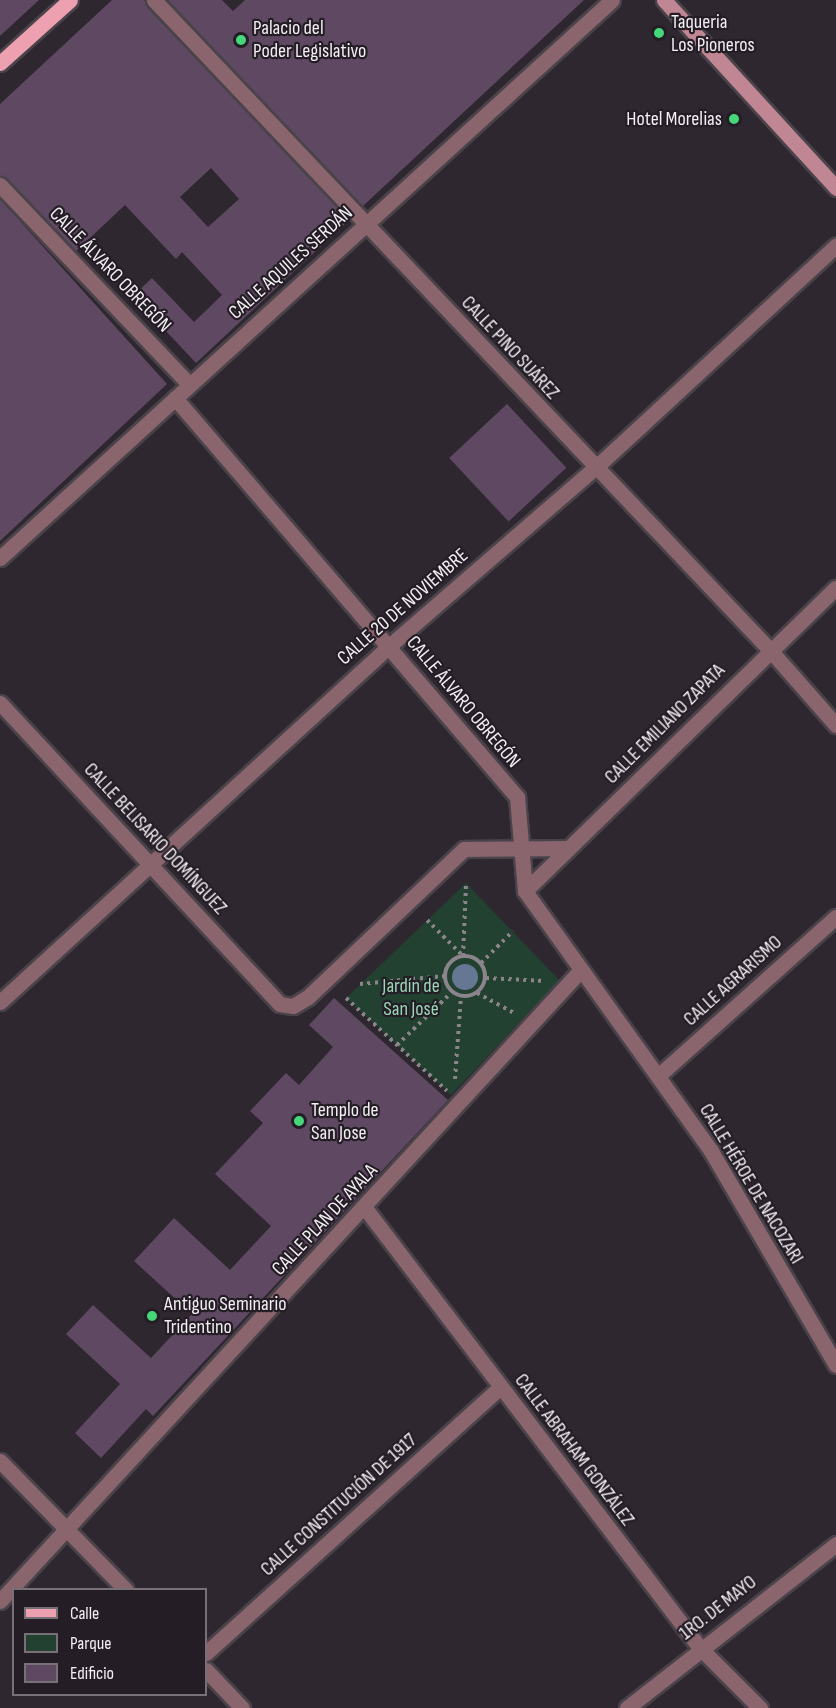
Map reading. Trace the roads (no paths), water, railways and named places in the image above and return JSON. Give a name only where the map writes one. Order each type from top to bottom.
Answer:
[{"type":"main road","points":[[0,63],[70,0]]},
{"type":"main road","points":[[664,0],[836,188]]},
{"type":"street","name":"CALLE PINO SUÁREZ","points":[[154,0],[595,468],[771,650],[836,725]]},
{"type":"street","name":"CALLE AQUILES SERDÁN","points":[[0,558],[612,0]]},
{"type":"street","name":"CALLE ÁLVARO OBREGÓN","points":[[0,185],[189,384]]},
{"type":"street","name":"CALLE 20 DE NOVIEMBRE","points":[[0,1002],[388,647],[595,468],[836,246]]},
{"type":"street","name":"CALLE ÁLVARO OBREGÓN","points":[[175,398],[517,797],[525,891]]},
{"type":"street","name":"CALLE EMILIANO ZAPATA","points":[[525,891],[836,588]]},
{"type":"street","name":"CALLE BELISARIO DOMÍNGUEZ","points":[[0,703],[280,1004],[294,1006],[308,997],[464,849],[520,849]]},
{"type":"street","points":[[520,849],[569,848]]},
{"type":"street","name":"CALLE HÉROE DE NACOZARI","points":[[525,891],[711,1151],[836,1365]]},
{"type":"street","name":"CALLE AGRARISMO","points":[[658,1076],[836,917]]},
{"type":"street","name":"CALLE PLAN DE AYALA","points":[[12,1588],[365,1208],[580,970]]},
{"type":"street","name":"CALLE ABRAHAM GONZÁLEZ","points":[[365,1208],[699,1648],[760,1708]]},
{"type":"street","name":"CALLE CONSTITUCIÓN DE 1917","points":[[207,1652],[500,1387]]},
{"type":"street","points":[[0,1461],[124,1588]]},
{"type":"street","name":"1RO. DE MAYO","points":[[627,1708],[699,1648],[836,1544]]},
{"type":"street","name":"CALLE PLAN DE AYALA","points":[[0,1601],[12,1588]]},
{"type":"street","points":[[207,1671],[242,1708]]},
{"type":"water","points":[[465,964],[474,968],[478,977],[474,986],[465,990],[456,986],[452,977],[456,968]]},
{"type":"place","name":"Taqueria Los Pioneros","points":[[659,33]]},
{"type":"place","name":"Palacio del Poder Legislativo","points":[[241,40]]},
{"type":"place","name":"Hotel Morelias","points":[[734,119]]},
{"type":"place","name":"Templo de San Jose","points":[[299,1121]]},
{"type":"place","name":"Antiguo Seminario Tridentino","points":[[152,1316]]},
{"type":"park label","name":"Jardín de San José","points":[[411,998]]}]
